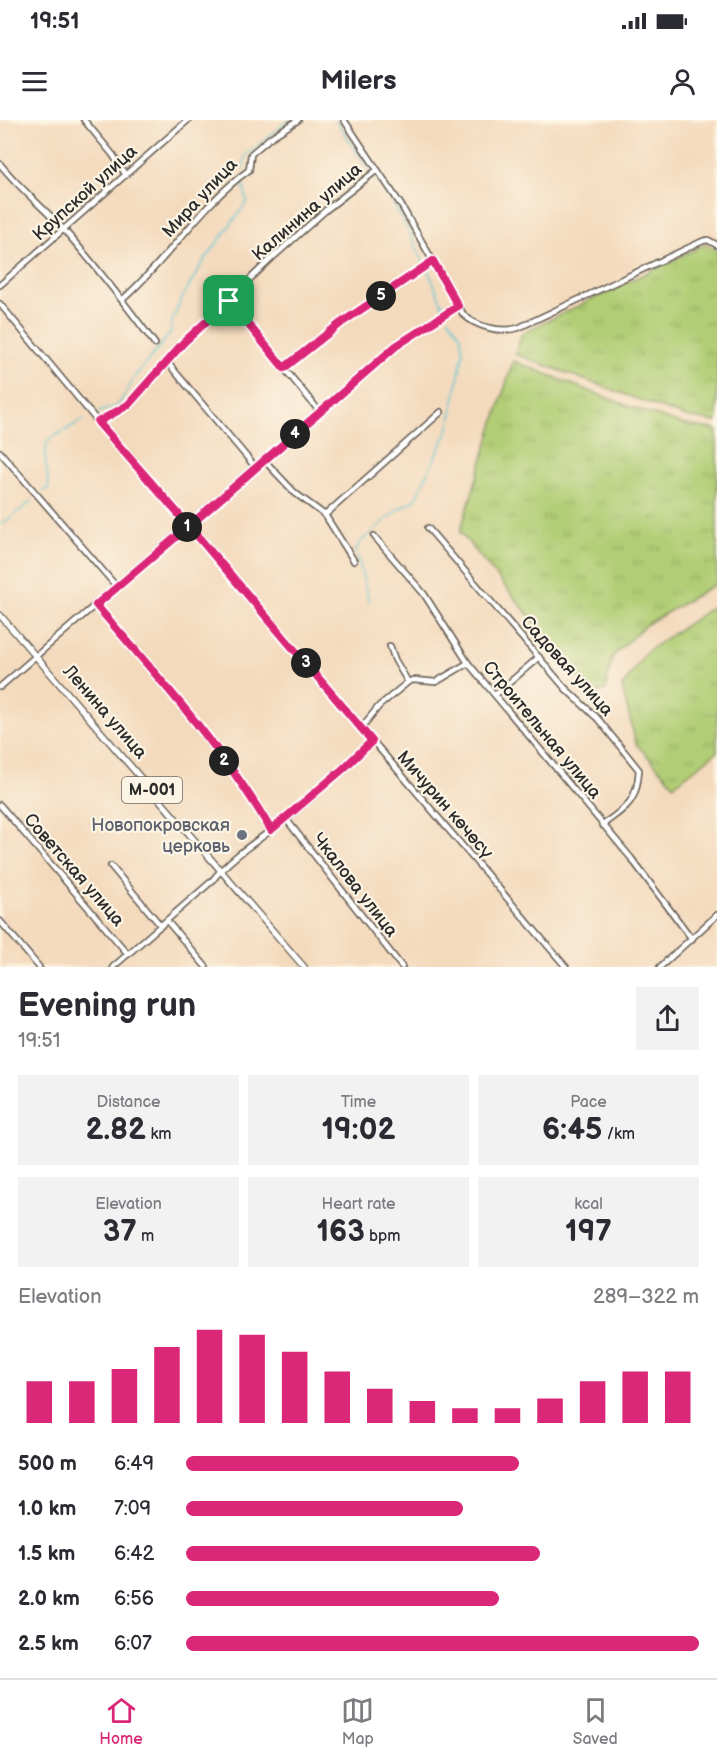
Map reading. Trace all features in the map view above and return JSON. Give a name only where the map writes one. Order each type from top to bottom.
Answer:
[{"type":"main road","name":"Ленина улица","points":[[0,615],[304,967]]},
{"type":"street","points":[[84,120],[113,155],[126,175]]},
{"type":"street","name":"Крупской улица","points":[[0,285],[188,120]]},
{"type":"street","name":"Мира улица","points":[[122,300],[143,281],[228,185],[249,170],[251,154],[271,137],[298,120]]},
{"type":"street","points":[[344,120],[401,205],[463,314],[473,323],[510,331],[703,241],[708,240],[717,245]]},
{"type":"street","points":[[0,164],[64,230],[155,344]]},
{"type":"street","name":"Калинина улица","points":[[98,422],[128,405],[184,342],[272,258],[326,210],[377,170]]},
{"type":"street","points":[[284,368],[341,323],[433,261]]},
{"type":"street","points":[[229,301],[320,412]]},
{"type":"street","name":"Мичурин көчөсү","points":[[0,304],[98,422],[566,967]]},
{"type":"street","points":[[0,687],[396,346],[458,306]]},
{"type":"street","points":[[167,362],[256,468]]},
{"type":"street","points":[[325,515],[441,412]]},
{"type":"street","points":[[0,452],[117,587]]},
{"type":"street","points":[[264,460],[296,493],[325,515],[354,561]]},
{"type":"street","name":"Садовая улица","points":[[428,528],[565,688],[598,718],[639,770],[638,788],[626,808],[602,825]]},
{"type":"street","name":"Строительная улица","points":[[374,536],[424,594],[468,663],[631,858],[692,939]]},
{"type":"street","points":[[96,605],[164,684],[242,783],[271,830]]},
{"type":"street","points":[[390,646],[394,660],[408,682]]},
{"type":"street","points":[[495,695],[539,657]]},
{"type":"street","points":[[362,728],[379,706],[408,682],[413,680],[433,684],[468,663]]},
{"type":"street","points":[[113,967],[212,881],[221,869],[286,819],[372,741]]},
{"type":"street","name":"Советская улица","points":[[0,804],[128,954]]},
{"type":"street","name":"Чкалова улица","points":[[286,819],[402,967]]},
{"type":"street","points":[[111,866],[161,926]]},
{"type":"street","points":[[660,967],[717,915]]},
{"type":"street","points":[[0,921],[39,967]]},
{"type":"street","points":[[167,921],[206,967]]},
{"type":"green space","points":[[706,244],[717,250],[717,422],[686,417],[515,354],[522,333]]},
{"type":"green space","points":[[513,361],[681,424],[717,430],[717,583],[644,626],[612,657],[606,689],[594,694],[460,532]]},
{"type":"green space","points":[[717,604],[717,752],[674,785],[636,744],[622,687],[646,652]]},
{"type":"waterway","points":[[243,169],[245,156],[289,120]]},
{"type":"waterway","points":[[336,120],[370,171]]},
{"type":"waterway","points":[[376,177],[403,220],[424,263]]},
{"type":"waterway","points":[[96,413],[116,406],[121,401],[136,375],[170,334],[172,321],[182,298],[202,264],[247,202],[242,179]]},
{"type":"waterway","points":[[428,270],[444,309]]},
{"type":"waterway","points":[[369,602],[356,550],[359,543],[400,508],[415,500],[449,428],[463,353],[461,336],[449,319]]},
{"type":"waterway","points":[[42,491],[49,488],[45,457],[47,441],[84,419]]},
{"type":"waterway","points":[[0,524],[33,500]]},
{"type":"place","name":"Новопокровская церковь","points":[[242,835]]},
{"type":"route","points":[[229,301],[184,342],[128,405],[98,422],[189,526],[96,605],[164,684],[249,793],[271,830],[343,769],[372,741],[189,526],[396,346],[458,306],[433,261],[341,323],[284,368],[229,301]]}]
